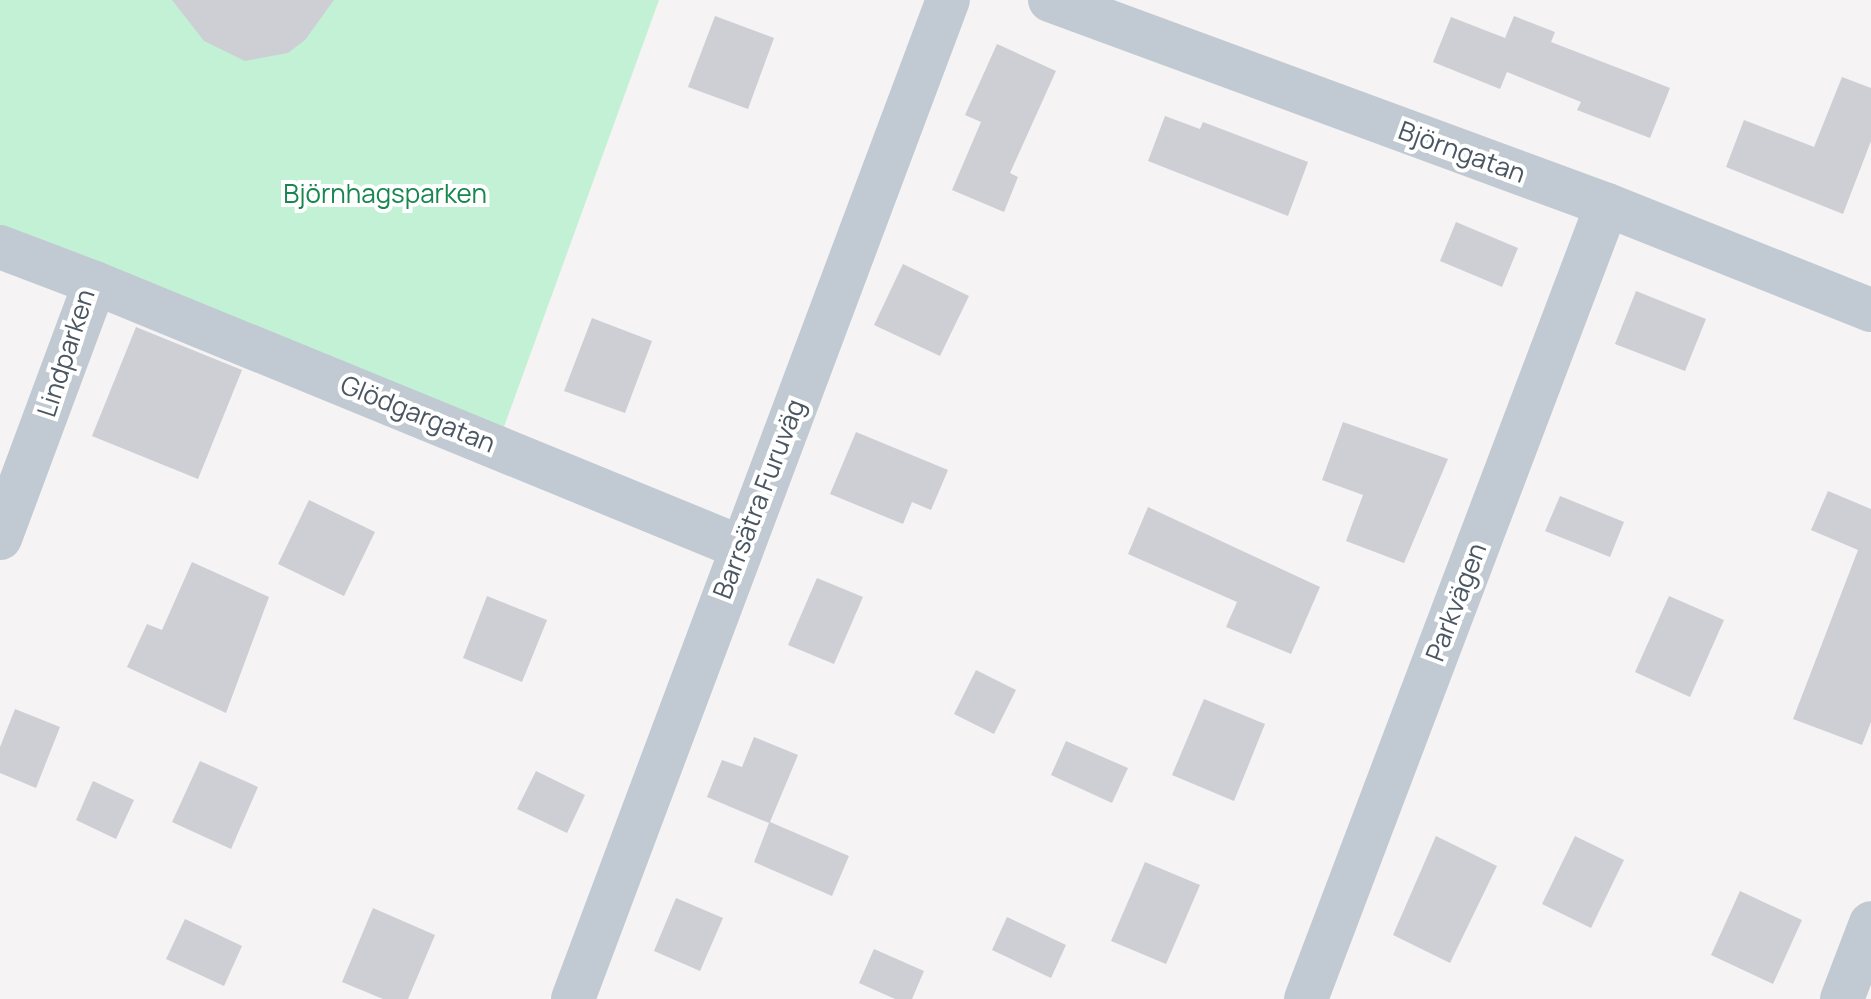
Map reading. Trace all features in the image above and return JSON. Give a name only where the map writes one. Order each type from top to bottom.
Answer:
[{"type":"street","name":"Barrsätra Furuväg","points":[[573,999],[740,547],[948,0]]},
{"type":"street","name":"Björngatan","points":[[1050,0],[1607,205],[1871,310]]},
{"type":"street","name":"Parkvägen","points":[[1306,999],[1607,205]]},
{"type":"street","name":"Lindparken","points":[[0,247],[95,283],[3,522]]},
{"type":"street","name":"Glödgargatan","points":[[95,283],[740,547]]},
{"type":"street","points":[[1842,999],[1871,923]]},
{"type":"green space","name":"Björnhagsparken","points":[[0,0],[659,0],[497,446],[0,247]]},
{"type":"building","points":[[172,0],[334,0],[305,40],[288,53],[245,61],[204,41]]},
{"type":"building","points":[[715,16],[774,38],[748,109],[688,87]]},
{"type":"building","points":[[1514,16],[1555,32],[1551,42],[1670,88],[1650,138],[1577,110],[1581,102],[1507,72],[1500,89],[1433,62],[1451,17],[1505,38]]},
{"type":"building","points":[[997,44],[1056,71],[1010,173],[1018,177],[1004,212],[952,190],[981,122],[965,115]]},
{"type":"building","points":[[1842,77],[1871,88],[1871,141],[1843,214],[1726,167],[1744,120],[1814,147]]},
{"type":"building","points":[[1165,116],[1200,129],[1203,122],[1308,162],[1288,216],[1148,161]]},
{"type":"building","points":[[1456,222],[1518,248],[1502,287],[1440,261]]},
{"type":"building","points":[[903,264],[969,296],[940,356],[874,325]]},
{"type":"building","points":[[1636,291],[1706,319],[1685,371],[1615,344]]},
{"type":"building","points":[[592,318],[652,341],[625,413],[564,391]]},
{"type":"building","points":[[136,327],[242,370],[198,479],[92,436]]},
{"type":"building","points":[[1343,422],[1448,459],[1404,563],[1346,541],[1363,495],[1322,480]]},
{"type":"building","points":[[856,432],[948,470],[931,510],[912,502],[903,524],[830,494]]},
{"type":"building","points":[[1828,491],[1871,509],[1871,722],[1862,745],[1793,719],[1858,550],[1811,530]]},
{"type":"building","points":[[1560,496],[1624,522],[1610,557],[1545,531]]},
{"type":"building","points":[[309,500],[375,532],[344,596],[278,564]]},
{"type":"building","points":[[1148,507],[1320,587],[1291,654],[1226,627],[1237,602],[1128,554]]},
{"type":"building","points":[[192,562],[269,597],[226,713],[127,667],[147,624],[162,630]]},
{"type":"building","points":[[817,578],[863,597],[834,664],[788,645]]},
{"type":"building","points":[[487,596],[547,620],[522,682],[463,658]]},
{"type":"building","points":[[1669,596],[1724,620],[1690,697],[1635,672]]},
{"type":"building","points":[[976,670],[1016,690],[994,734],[954,714]]},
{"type":"building","points":[[1204,699],[1265,724],[1234,801],[1172,775]]},
{"type":"building","points":[[15,709],[60,727],[36,788],[0,773],[0,747]]},
{"type":"building","points":[[754,737],[798,755],[770,822],[849,856],[832,896],[754,862],[769,823],[707,797],[722,760],[742,767]]},
{"type":"building","points":[[1066,741],[1128,768],[1112,803],[1051,775]]},
{"type":"building","points":[[200,761],[258,787],[231,849],[172,822]]},
{"type":"building","points":[[536,771],[585,795],[567,833],[517,809]]},
{"type":"building","points":[[93,781],[134,800],[116,839],[76,820]]},
{"type":"building","points":[[1436,836],[1497,866],[1450,963],[1393,935]]},
{"type":"building","points":[[1575,836],[1624,860],[1591,928],[1542,904]]},
{"type":"building","points":[[1145,862],[1200,885],[1166,964],[1111,941]]},
{"type":"building","points":[[1740,891],[1802,920],[1773,984],[1711,955]]},
{"type":"building","points":[[676,898],[723,918],[700,971],[654,951]]},
{"type":"building","points":[[373,908],[435,935],[408,999],[383,999],[342,982]]},
{"type":"building","points":[[1007,917],[1066,945],[1051,978],[992,950]]},
{"type":"building","points":[[185,919],[242,946],[224,986],[166,959]]},
{"type":"building","points":[[874,949],[924,971],[912,999],[895,999],[859,983]]}]
